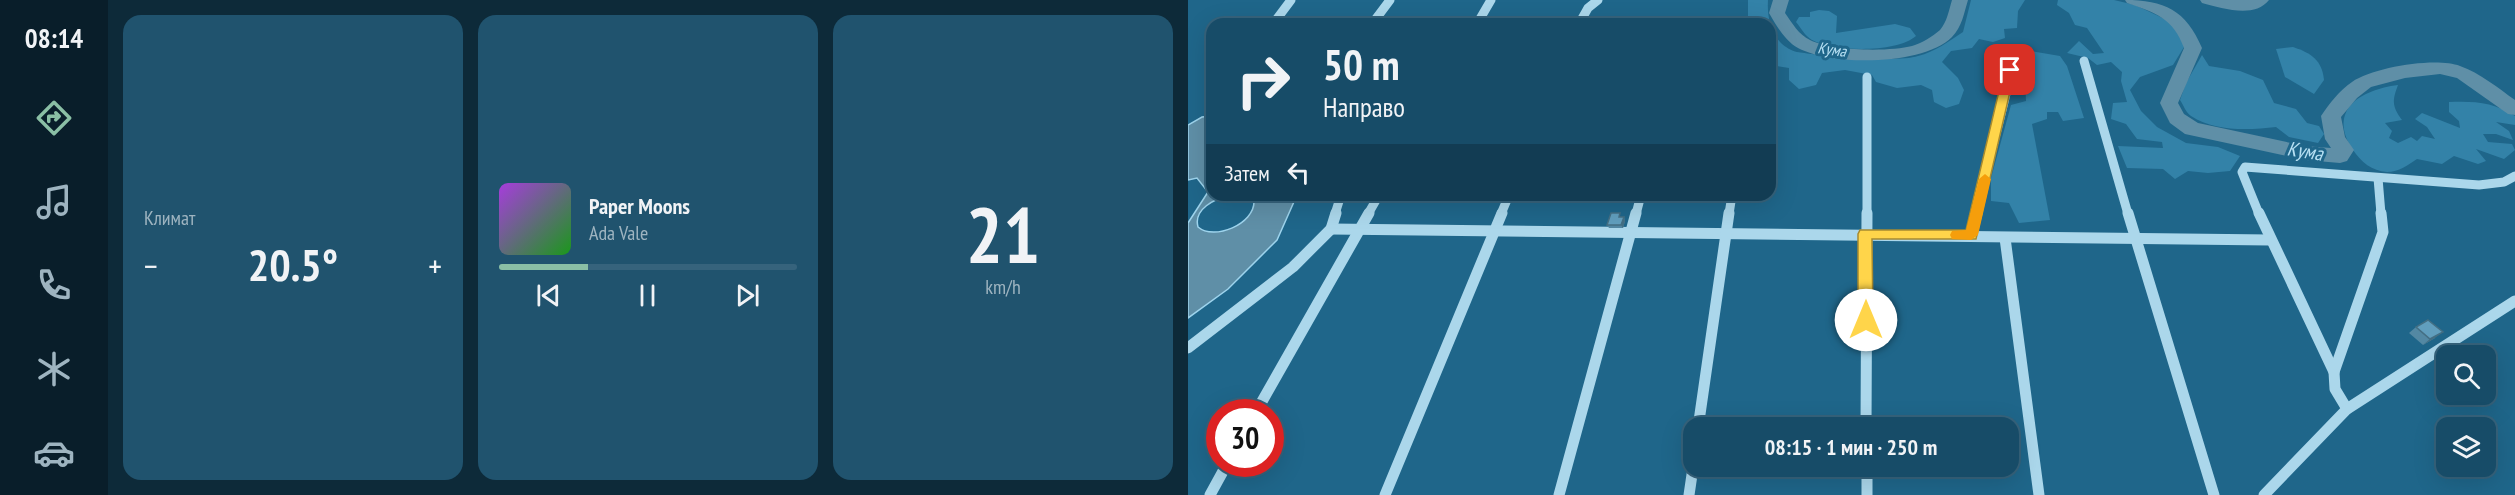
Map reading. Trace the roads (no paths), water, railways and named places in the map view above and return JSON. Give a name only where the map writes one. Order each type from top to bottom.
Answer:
[{"type":"street","points":[[1278,18],[1291,0]]},
{"type":"street","points":[[1376,18],[1390,0]]},
{"type":"street","points":[[1480,18],[1491,0]]},
{"type":"street","points":[[1582,18],[1588,8],[1598,0]]},
{"type":"street","points":[[1971,235],[2010,78],[2008,64],[2001,55]]},
{"type":"street","points":[[2084,62],[2214,495]]},
{"type":"street","points":[[1866,417],[1867,77]]},
{"type":"street","points":[[2347,409],[2335,389],[2334,372],[2270,240],[2242,171],[2252,166],[2378,178],[2479,184],[2504,182],[2515,176]]},
{"type":"street","points":[[2334,372],[2383,232],[2378,178]]},
{"type":"street","points":[[1188,348],[1293,267],[1331,229],[1339,201]]},
{"type":"street","points":[[1263,399],[1376,201]]},
{"type":"street","points":[[1385,495],[1506,201]]},
{"type":"street","points":[[1559,495],[1639,201]]},
{"type":"street","points":[[1700,417],[1731,201]]},
{"type":"street","points":[[1331,229],[1725,231],[1971,235],[2005,238],[2270,240]]},
{"type":"street","points":[[2005,238],[2039,495]]},
{"type":"street","points":[[2264,495],[2347,409],[2515,301]]},
{"type":"street","points":[[1210,495],[1220,477]]},
{"type":"street","points":[[1689,495],[1692,477]]},
{"type":"street","points":[[1867,477],[1867,495]]},
{"type":"waterway","name":"Кума","points":[[1781,0],[1777,13],[1785,26],[1804,44],[1825,50],[1871,54],[1909,52],[1936,41],[1951,27],[1960,0]]},
{"type":"waterway","name":"Кума","points":[[2133,0],[2170,15],[2189,37],[2193,48],[2169,103],[2177,118],[2192,129],[2305,153],[2340,156],[2344,150],[2335,139],[2331,116],[2355,89],[2381,77],[2440,68],[2455,70],[2463,74],[2515,109]]},
{"type":"waterway","name":"Кума","points":[[2208,0],[2242,5],[2261,0]]}]
